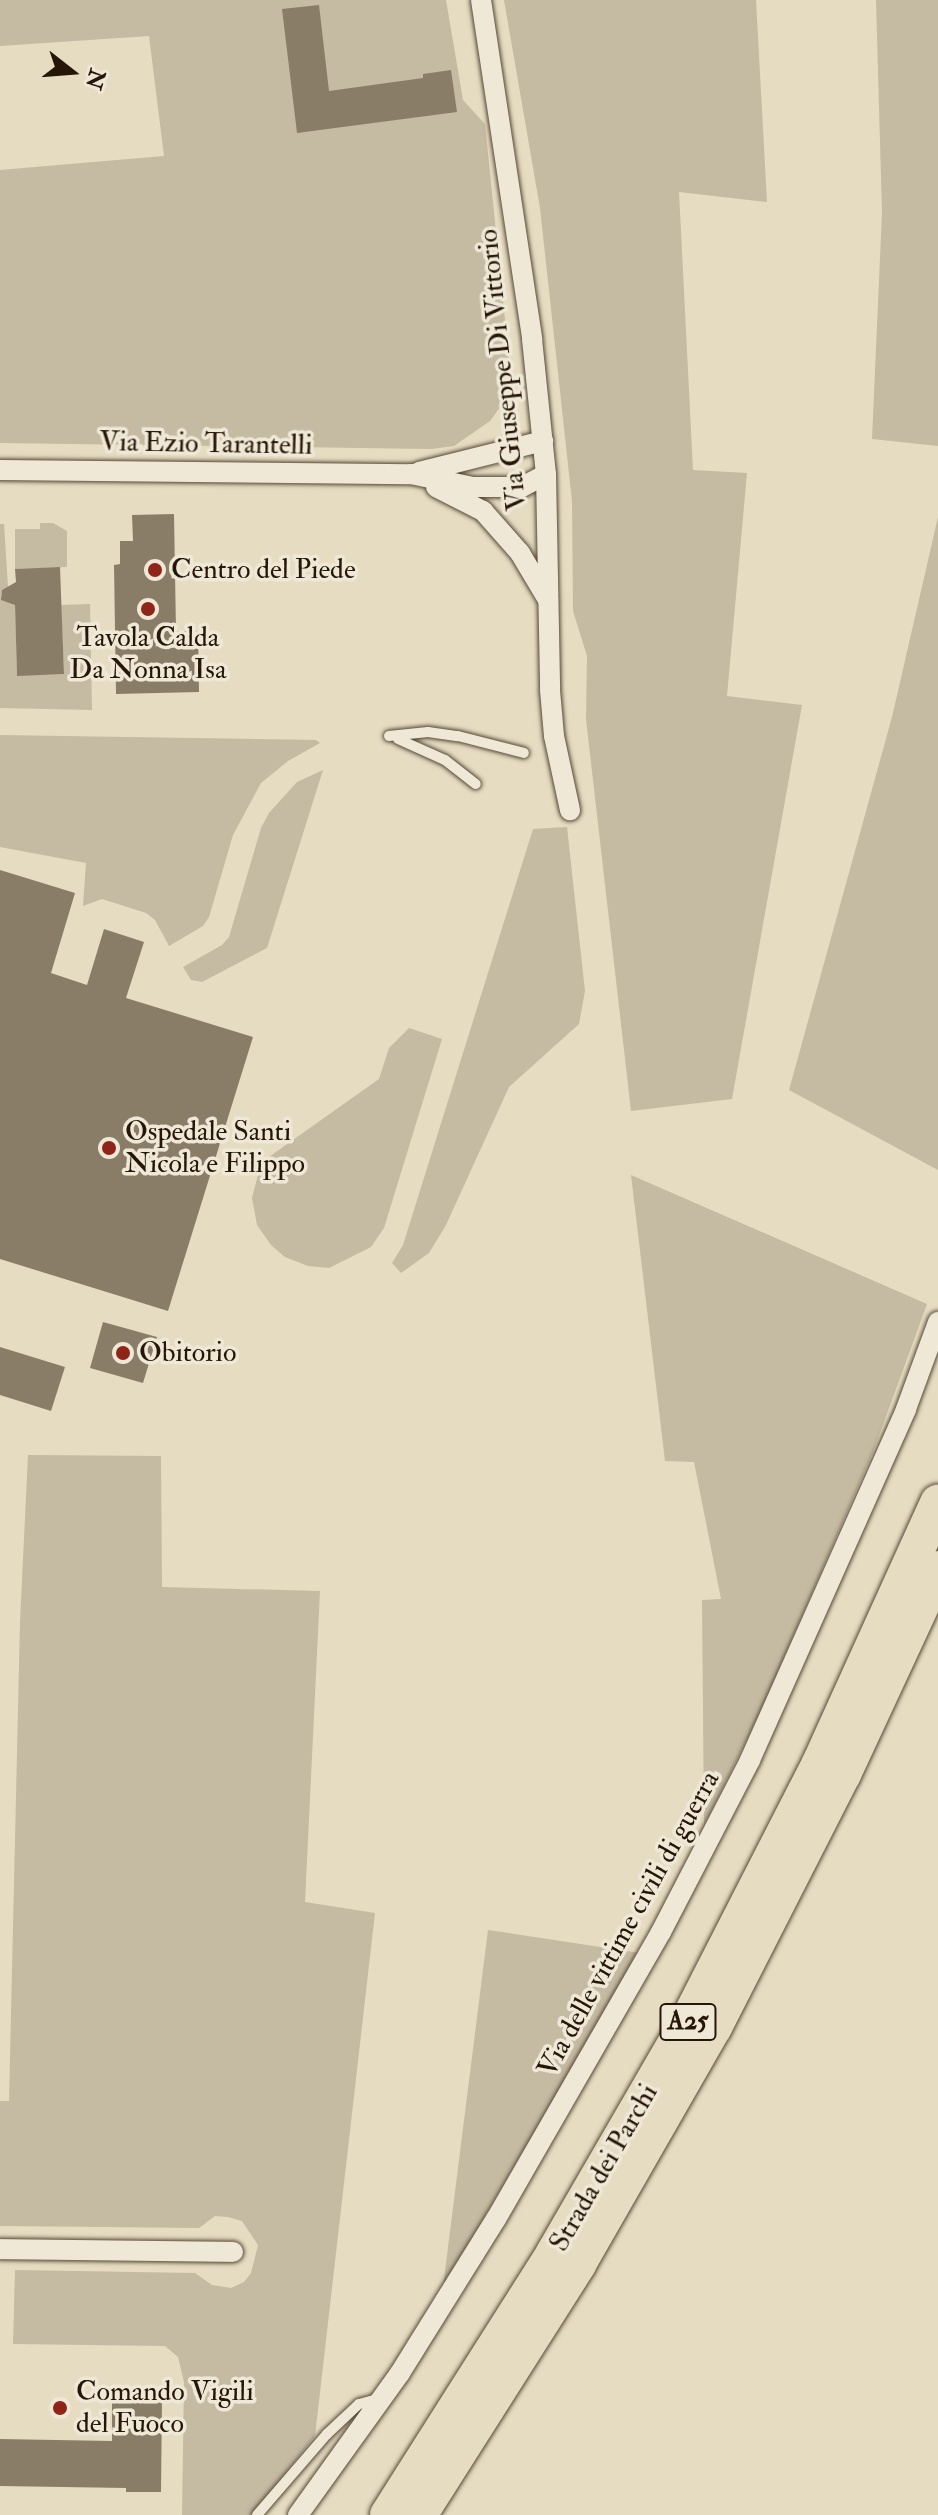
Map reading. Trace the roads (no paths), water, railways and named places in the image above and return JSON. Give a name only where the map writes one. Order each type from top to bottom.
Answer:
[{"type":"highway","name":"Strada dei Parchi","points":[[388,2515],[554,2253],[686,2025],[820,1763],[938,1503]]},
{"type":"highway","name":"Strada dei Parchi","points":[[419,2515],[586,2251],[707,2041],[810,1842],[938,1569]]},
{"type":"street","name":"Via Giuseppe Di Vittorio","points":[[481,0],[504,138],[543,441],[554,736],[570,810]]},
{"type":"street","points":[[411,474],[543,441]]},
{"type":"street","name":"Via Ezio Tarantelli","points":[[0,470],[411,474]]},
{"type":"street","points":[[411,474],[485,487],[522,487],[546,474]]},
{"type":"street","points":[[411,474],[483,511],[520,553],[548,600]]},
{"type":"street","name":"Via delle vittime civili di guerra","points":[[298,2515],[383,2398],[496,2219],[661,1932],[743,1773],[906,1409],[938,1322]]},
{"type":"street","points":[[0,2249],[233,2252]]},
{"type":"lane","points":[[476,784],[445,760],[409,741],[389,736],[428,732],[458,736],[524,753]]},
{"type":"lane","points":[[257,2515],[327,2434],[359,2404],[383,2398]]},
{"type":"place","name":"Centro del Piede","points":[[155,570]]},
{"type":"place","name":"Tavola Calda Da Nonna Isa","points":[[148,609]]},
{"type":"place","name":"Ospedale Santi Nicola e Filippo","points":[[109,1148]]},
{"type":"place","name":"Obitorio","points":[[123,1353]]},
{"type":"place","name":"Comando Vigili del Fuoco","points":[[60,2408]]}]
